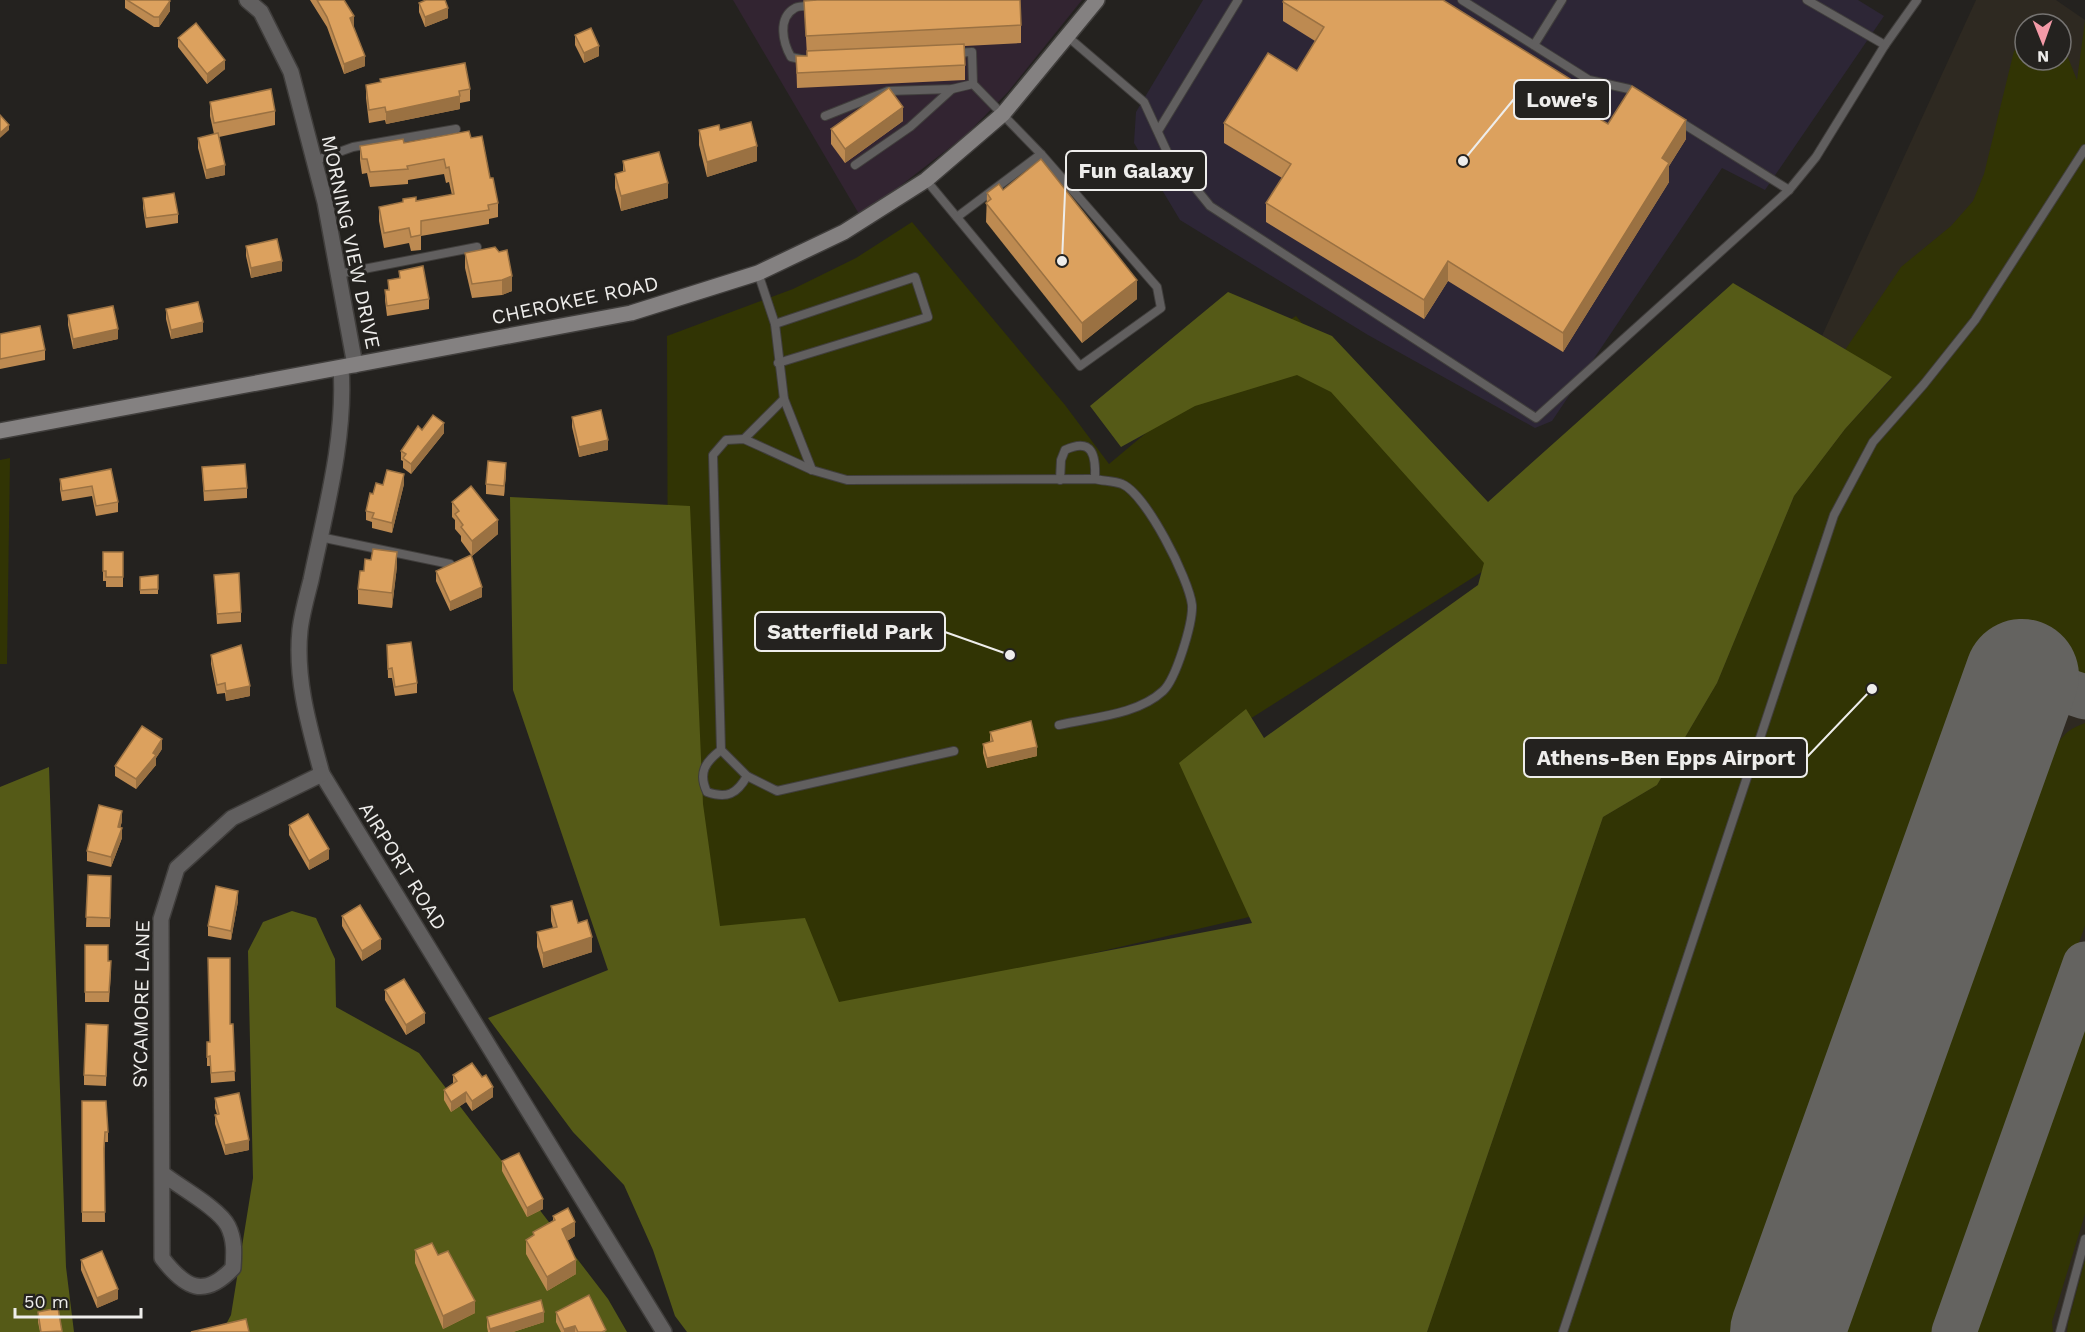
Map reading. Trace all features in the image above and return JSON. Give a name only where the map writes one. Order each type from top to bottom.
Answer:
[{"type":"main road","name":"CHEROKEE ROAD","points":[[0,431],[631,313],[758,273],[844,232],[926,180],[1003,114],[1097,0]]},
{"type":"street","name":"MORNING VIEW DRIVE","points":[[247,0],[261,12],[291,72],[325,202],[338,274],[348,366]]},
{"type":"street","name":"AIRPORT ROAD","points":[[348,366],[320,537],[300,629],[299,674],[322,774],[664,1332]]},
{"type":"street","name":"SYCAMORE LANE","points":[[162,1173],[211,1209],[227,1225],[234,1245],[233,1268],[218,1284],[196,1287],[178,1279],[162,1258],[160,919],[177,868],[232,818],[322,774]]},
{"type":"lane","points":[[1158,131],[1238,0]]},
{"type":"lane","points":[[1462,0],[1589,80],[1629,89],[1647,100]]},
{"type":"lane","points":[[1534,45],[1562,0]]},
{"type":"lane","points":[[1807,0],[1885,45]]},
{"type":"lane","points":[[1068,37],[1144,102],[1168,154],[1210,206],[1536,418],[1789,190],[1816,157],[1915,1]]},
{"type":"lane","points":[[815,60],[791,57],[784,45],[783,26],[786,16],[796,7],[820,5]]},
{"type":"lane","points":[[926,180],[1080,366],[1161,308],[1157,287],[1041,154],[973,84],[972,52],[950,53]]},
{"type":"lane","points":[[825,116],[888,91],[952,89],[973,84]]},
{"type":"lane","points":[[855,165],[910,127],[952,89]]},
{"type":"lane","points":[[1673,117],[1789,190]]},
{"type":"lane","points":[[314,161],[353,147],[456,129]]},
{"type":"lane","points":[[1563,1332],[1834,515],[1873,442],[1924,384],[1975,320],[2085,149]]},
{"type":"lane","points":[[957,217],[1041,154]]},
{"type":"lane","points":[[338,274],[477,247]]},
{"type":"lane","points":[[758,273],[775,324],[784,399],[812,470]]},
{"type":"lane","points":[[775,324],[915,277],[928,317],[778,363]]},
{"type":"lane","points":[[744,439],[784,399]]},
{"type":"lane","points":[[954,751],[777,791],[747,776],[721,750],[713,455],[726,440],[744,439],[812,470],[847,480],[1095,479],[1122,484],[1136,494],[1175,555],[1192,606],[1179,666],[1164,691],[1136,708],[1059,725]]},
{"type":"lane","points":[[1060,480],[1061,460],[1065,450],[1074,446],[1085,446],[1092,452],[1096,461],[1095,479]]},
{"type":"lane","points":[[320,537],[450,564]]},
{"type":"lane","points":[[721,750],[710,758],[702,769],[702,781],[707,792],[720,797],[733,794],[747,776]]},
{"type":"lane","points":[[2060,1332],[2085,1239]]},
{"type":"shaded area","points":[[733,0],[1082,0],[1008,92],[966,135],[895,190],[859,214]]},
{"type":"shaded area","points":[[1203,0],[1858,0],[1884,16],[1765,190],[1722,168],[1552,421],[1535,428],[1368,335],[1180,220],[1134,143],[1136,112]]},
{"type":"shaded area","points":[[1976,0],[2056,0],[2085,20],[2085,1317],[2081,1332],[1365,1332]]},
{"type":"green space","points":[[2085,21],[2085,677],[1982,641],[1930,784],[1927,802],[1933,821],[1749,1332],[1427,1332],[1603,817],[1657,785],[1717,683],[1794,496],[1845,429],[1892,378],[1845,350],[1901,267],[1951,226],[1973,201],[1984,174],[2013,55],[2013,72],[2073,72],[2073,70],[2077,80]]},
{"type":"green space","points":[[912,222],[1065,405],[1109,464],[1256,341],[1296,316],[1499,561],[1204,748],[1288,908],[835,1013],[669,959],[667,336],[793,289],[856,258]]},
{"type":"green space","points":[[1733,283],[1892,377],[1845,429],[1794,496],[1717,683],[1657,785],[1603,817],[1427,1332],[687,1332],[675,1316],[653,1250],[624,1185],[573,1132],[488,1018],[608,970],[513,690],[510,497],[690,506],[703,804],[720,926],[805,918],[839,1002],[1252,923],[1179,763],[1246,709],[1264,738],[1478,585],[1484,563],[1331,392],[1297,375],[1195,406],[1121,447],[1090,406],[1228,292],[1332,336],[1488,502]]},
{"type":"green space","points":[[10,458],[7,664],[0,664],[0,460]]},
{"type":"green space","points":[[2085,723],[2085,926],[1937,1332],[1827,1332],[1998,859],[2024,834],[2056,746],[2068,732]]},
{"type":"green space","points":[[49,767],[66,1267],[74,1332],[0,1332],[0,787]]},
{"type":"green space","points":[[292,911],[316,918],[335,959],[336,1007],[419,1053],[608,1299],[627,1332],[222,1332],[231,1315],[253,1178],[248,951],[263,922]]},
{"type":"green space","points":[[2085,1009],[2085,1214],[2052,1322],[2053,1332],[1969,1332]]},
{"type":"green space","points":[[2085,1260],[2085,1332],[2067,1332],[2068,1323]]},
{"type":"building","points":[[127,0],[170,1],[159,17],[154,17]]},
{"type":"building","points":[[317,0],[344,0],[354,16],[350,18],[365,56],[344,64],[327,17]]},
{"type":"building","points":[[426,0],[445,0],[448,8],[425,17],[419,3]]},
{"type":"building","points":[[1020,0],[1021,25],[806,36],[804,1]]},
{"type":"building","points":[[1284,0],[1443,0],[1583,87],[1573,103],[1608,124],[1632,86],[1686,120],[1662,158],[1669,163],[1563,333],[1448,261],[1424,300],[1266,203],[1291,164],[1224,123],[1268,53],[1297,71],[1324,27],[1283,2]]},
{"type":"building","points":[[196,23],[225,60],[207,74],[178,38]]},
{"type":"building","points":[[591,28],[599,46],[584,53],[575,35]]},
{"type":"building","points":[[964,44],[965,65],[797,73],[796,56],[807,56],[807,51]]},
{"type":"building","points":[[465,63],[470,89],[459,91],[460,96],[386,112],[385,107],[369,110],[366,85],[381,82],[380,79]]},
{"type":"building","points":[[889,88],[903,107],[845,149],[831,129]]},
{"type":"building","points":[[271,89],[275,111],[214,123],[210,102]]},
{"type":"building","points":[[0,115],[9,125],[0,133]]},
{"type":"building","points":[[751,122],[757,146],[707,162],[699,130],[719,125],[720,130]]},
{"type":"building","points":[[469,131],[471,138],[482,136],[490,178],[493,178],[498,203],[488,205],[489,210],[421,221],[421,235],[411,237],[409,228],[384,233],[379,207],[403,202],[403,199],[416,197],[416,201],[454,194],[449,167],[446,168],[444,159],[407,166],[408,169],[370,172],[367,159],[362,159],[360,146],[403,139],[404,143]]},
{"type":"building","points":[[218,133],[225,165],[206,170],[198,138]]},
{"type":"building","points":[[659,152],[668,183],[621,196],[615,174],[625,171],[623,161]]},
{"type":"building","points":[[1041,159],[1137,280],[1082,323],[986,203],[991,199],[987,193],[999,184],[1003,190]]},
{"type":"building","points":[[174,193],[178,214],[146,218],[143,198]]},
{"type":"building","points":[[277,239],[282,261],[251,268],[246,246]]},
{"type":"building","points":[[495,247],[499,252],[507,250],[512,276],[502,280],[472,284],[465,253]]},
{"type":"building","points":[[423,266],[429,299],[387,306],[385,290],[389,290],[388,280],[400,278],[399,271]]},
{"type":"building","points":[[198,302],[203,322],[171,330],[166,309]]},
{"type":"building","points":[[113,306],[118,329],[73,339],[68,315]]},
{"type":"building","points":[[40,326],[45,350],[0,359],[0,334]]},
{"type":"building","points":[[601,410],[608,440],[579,447],[572,417]]},
{"type":"building","points":[[433,415],[444,423],[411,464],[403,458],[406,454],[401,451],[418,426],[422,430]]},
{"type":"building","points":[[488,461],[506,463],[504,486],[486,484]]},
{"type":"building","points":[[245,464],[247,488],[204,491],[202,467]]},
{"type":"building","points":[[111,469],[118,502],[96,506],[92,486],[62,491],[60,479]]},
{"type":"building","points":[[387,470],[404,474],[392,523],[372,518],[374,513],[366,511],[370,493],[373,494],[376,483],[383,485]]},
{"type":"building","points":[[471,486],[498,520],[472,541],[461,527],[463,525],[455,514],[459,511],[452,502]]},
{"type":"building","points":[[373,549],[397,552],[392,593],[358,589],[360,571],[364,571],[365,559],[371,560]]},
{"type":"building","points":[[103,552],[123,552],[123,577],[106,577],[106,571],[103,571]]},
{"type":"building","points":[[471,555],[482,587],[450,602],[436,571]]},
{"type":"building","points":[[239,573],[241,612],[217,614],[214,575]]},
{"type":"building","points":[[158,575],[158,589],[140,590],[140,577]]},
{"type":"building","points":[[411,642],[417,683],[395,687],[392,668],[388,669],[387,645]]},
{"type":"building","points":[[241,645],[250,686],[226,691],[225,683],[217,685],[211,655]]},
{"type":"building","points":[[1031,721],[1037,747],[987,758],[983,744],[993,741],[990,732]]},
{"type":"building","points":[[142,726],[162,739],[153,753],[156,755],[136,779],[115,766]]},
{"type":"building","points":[[99,805],[122,811],[118,827],[122,828],[111,857],[87,851]]},
{"type":"building","points":[[308,814],[329,849],[309,861],[289,825]]},
{"type":"building","points":[[88,875],[111,876],[110,918],[86,917]]},
{"type":"building","points":[[216,886],[238,891],[231,931],[208,926]]},
{"type":"building","points":[[572,901],[578,923],[587,920],[592,937],[543,953],[537,932],[557,927],[551,906]]},
{"type":"building","points":[[360,905],[381,939],[362,951],[342,916]]},
{"type":"building","points":[[85,945],[108,945],[108,961],[111,961],[109,992],[85,992]]},
{"type":"building","points":[[208,958],[230,958],[230,1024],[233,1024],[235,1071],[211,1073],[210,1056],[207,1057],[207,1042],[210,1042]]},
{"type":"building","points":[[404,979],[425,1013],[406,1025],[385,990]]},
{"type":"building","points":[[86,1024],[108,1025],[106,1076],[84,1075]]},
{"type":"building","points":[[472,1063],[482,1077],[486,1075],[493,1087],[472,1101],[466,1092],[451,1102],[444,1090],[457,1081],[453,1075]]},
{"type":"building","points":[[239,1093],[249,1140],[225,1145],[215,1115],[219,1114],[215,1098]]},
{"type":"building","points":[[82,1101],[106,1101],[108,1132],[105,1132],[104,1148],[105,1212],[82,1212]]},
{"type":"building","points":[[519,1153],[543,1199],[527,1208],[502,1161]]},
{"type":"building","points":[[568,1208],[575,1222],[562,1229],[576,1260],[547,1277],[526,1240],[534,1235],[533,1232],[555,1220],[553,1216]]},
{"type":"building","points":[[432,1243],[438,1255],[448,1251],[475,1301],[443,1316],[415,1250]]},
{"type":"building","points":[[102,1251],[118,1289],[97,1298],[81,1260]]},
{"type":"building","points":[[589,1295],[606,1330],[578,1332],[575,1326],[564,1329],[556,1312]]},
{"type":"building","points":[[541,1300],[544,1312],[490,1329],[487,1317]]},
{"type":"building","points":[[58,1308],[62,1331],[41,1332],[38,1312]]},
{"type":"building","points":[[246,1319],[249,1332],[191,1332]]},
{"type":"taxiway","points":[[2022,676],[2085,697]]},
{"type":"taxiway","points":[[1954,1332],[2085,964]]},
{"type":"runway","points":[[1787,1332],[2022,676]]},
{"type":"place","name":"Lowe's","points":[[1463,161]]},
{"type":"place","name":"Fun Galaxy","points":[[1062,261]]},
{"type":"place","name":"Satterfield Park","points":[[1010,655]]},
{"type":"place","name":"Athens-Ben Epps Airport","points":[[1872,689]]}]
